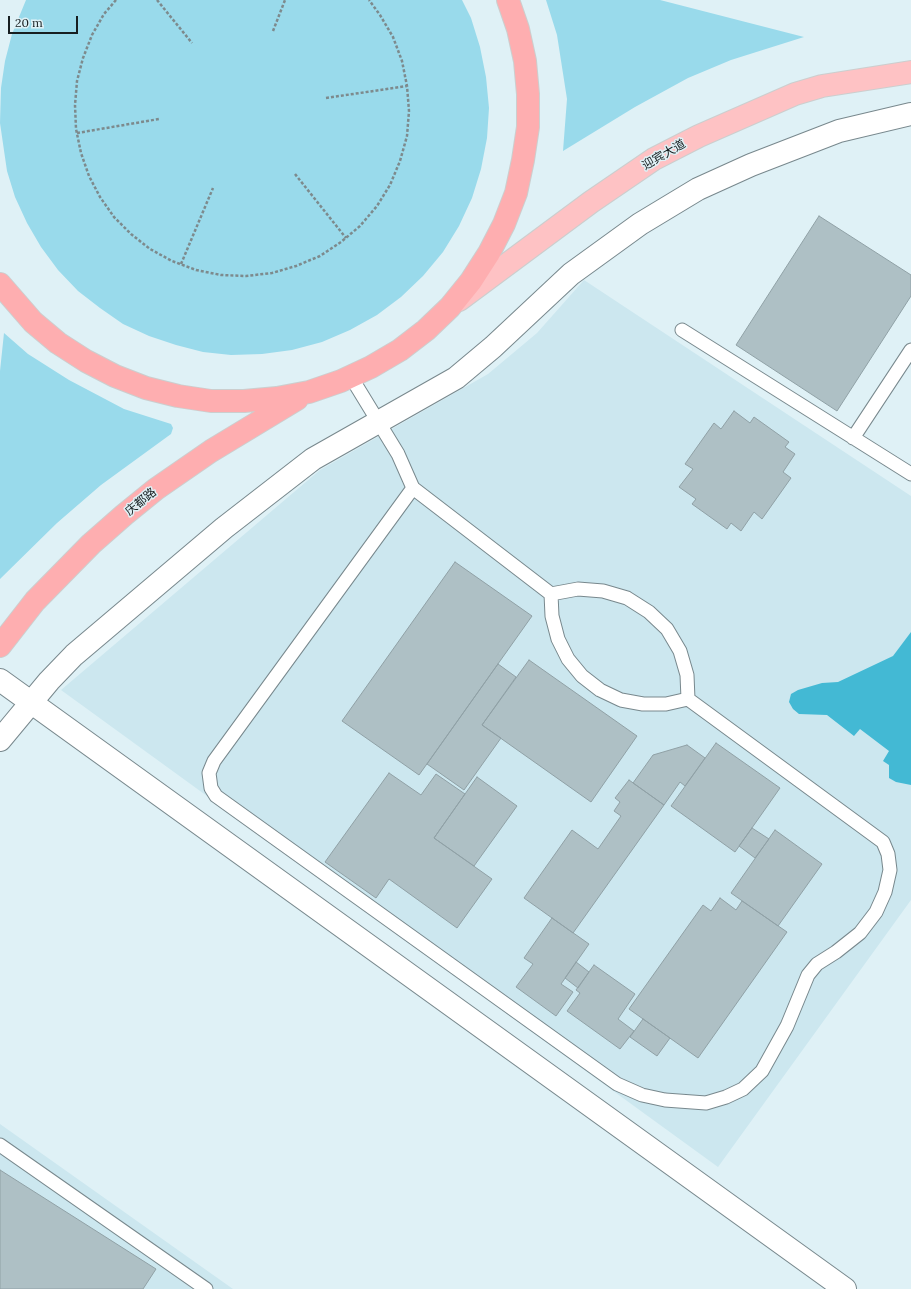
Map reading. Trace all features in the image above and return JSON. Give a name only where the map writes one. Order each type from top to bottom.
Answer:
[{"type":"highway","points":[[0,284],[33,322],[58,343],[86,361],[109,373],[146,388],[178,396],[211,401],[244,402],[277,398],[309,392],[371,368],[400,350],[426,330],[450,307],[471,281],[489,254],[504,224],[516,193],[524,160],[528,127],[528,94],[525,62],[518,29],[508,0]]},
{"type":"highway","name":"庆都路","points":[[0,646],[35,601],[91,544],[124,515],[156,489],[211,451],[309,392]]},
{"type":"main road","name":"迎宾大道","points":[[450,307],[591,202],[654,159],[699,136],[795,94],[822,86],[911,72]]},
{"type":"street","points":[[0,740],[31,702],[74,655],[224,528],[312,459],[456,378],[493,347],[571,274],[640,224],[670,204],[698,189],[750,165],[838,131],[911,114]]},
{"type":"street","points":[[0,680],[845,1289]]},
{"type":"lane","points":[[682,330],[911,474]]},
{"type":"lane","points":[[853,438],[911,350]]},
{"type":"lane","points":[[351,377],[398,454],[414,488],[551,594],[578,589],[603,591],[627,598],[649,612],[667,629],[680,651],[687,675],[688,699]]},
{"type":"lane","points":[[414,488],[214,761],[209,773],[211,788],[216,796],[617,1084],[642,1095],[665,1100],[706,1103],[726,1097],[743,1089],[762,1071],[787,1026],[808,975],[817,964],[836,952],[860,933],[876,912],[885,892],[890,870],[888,854],[883,842],[688,699],[666,704],[643,704],[621,700],[600,690],[588,681],[568,659],[558,639],[552,616],[551,594]]},
{"type":"lane","points":[[0,1145],[206,1289]]},
{"type":"path","points":[[116,0],[95,30],[83,58],[77,81],[75,105],[77,133],[81,153],[89,176],[100,197],[114,217],[131,234],[150,249],[181,264],[221,275],[246,276],[272,273],[296,266],[320,256],[360,226],[377,206],[390,185],[400,161],[407,136],[409,111],[407,86],[402,61],[393,37],[369,0]]},
{"type":"path","points":[[157,0],[192,43]]},
{"type":"path","points":[[272,31],[285,0]]},
{"type":"path","points":[[326,98],[407,86]]},
{"type":"path","points":[[77,133],[159,119]]},
{"type":"path","points":[[295,174],[346,238]]},
{"type":"path","points":[[181,264],[213,188]]},
{"type":"shaded area","points":[[26,0],[462,0],[471,18],[480,47],[486,77],[489,108],[487,138],[481,169],[472,198],[459,226],[443,252],[423,276],[401,297],[377,315],[350,330],[322,342],[292,350],[262,354],[231,355],[203,352],[176,345],[149,336],[123,324],[78,291],[58,270],[41,247],[27,223],[15,197],[7,171],[0,123],[1,88],[5,61],[12,34]]},
{"type":"shaded area","points":[[546,0],[660,0],[804,37],[731,60],[688,78],[635,107],[563,151],[567,99],[557,35]]},
{"type":"shaded area","points":[[584,280],[911,496],[911,900],[718,1167],[61,690],[320,470],[488,374],[537,333]]},
{"type":"shaded area","points":[[4,333],[28,354],[69,380],[124,409],[171,424],[173,428],[171,434],[101,485],[57,523],[0,579],[0,371]]},
{"type":"shaded area","points":[[911,632],[911,785],[896,782],[889,778],[889,765],[883,761],[889,751],[860,729],[854,736],[827,715],[799,714],[793,709],[789,702],[791,694],[798,690],[822,683],[838,682],[893,656]]},
{"type":"shaded area","points":[[0,1124],[233,1289],[0,1289]]},
{"type":"building","points":[[819,216],[911,275],[911,296],[837,411],[736,345]]},
{"type":"building","points":[[734,411],[750,423],[754,417],[789,442],[785,447],[795,454],[783,472],[791,478],[762,519],[754,512],[741,531],[731,523],[727,529],[692,504],[696,499],[679,487],[693,469],[685,464],[714,423],[721,429]]},
{"type":"building","points":[[455,562],[532,616],[419,775],[342,721]]},
{"type":"building","points":[[529,660],[637,736],[591,802],[482,725]]},
{"type":"building","points":[[498,664],[516,677],[482,725],[501,738],[464,790],[427,764]]},
{"type":"building","points":[[716,743],[780,788],[735,852],[671,806]]},
{"type":"building","points":[[687,745],[705,758],[685,786],[680,782],[664,805],[633,783],[653,755]]},
{"type":"building","points":[[389,773],[421,795],[436,774],[465,794],[434,838],[492,879],[457,928],[389,879],[376,898],[325,862]]},
{"type":"building","points":[[477,777],[517,806],[474,866],[434,838]]},
{"type":"building","points":[[629,780],[664,805],[573,933],[524,898],[572,830],[598,849],[621,816],[614,811],[620,802],[615,798]]},
{"type":"building","points":[[752,828],[769,839],[755,858],[739,846]]},
{"type":"building","points":[[775,830],[822,864],[778,926],[731,893]]},
{"type":"building","points":[[720,898],[736,910],[742,901],[787,932],[698,1058],[629,1009],[703,905],[711,911]]},
{"type":"building","points":[[552,918],[589,944],[561,984],[573,992],[556,1016],[516,987],[533,964],[524,958]]},
{"type":"building","points":[[576,962],[589,972],[578,988],[565,978]]},
{"type":"building","points":[[594,965],[635,994],[618,1019],[634,1031],[620,1049],[567,1011],[580,993],[576,990]]},
{"type":"building","points":[[643,1019],[670,1038],[657,1056],[630,1037]]},
{"type":"building","points":[[0,1170],[156,1269],[143,1289],[0,1289]]}]
